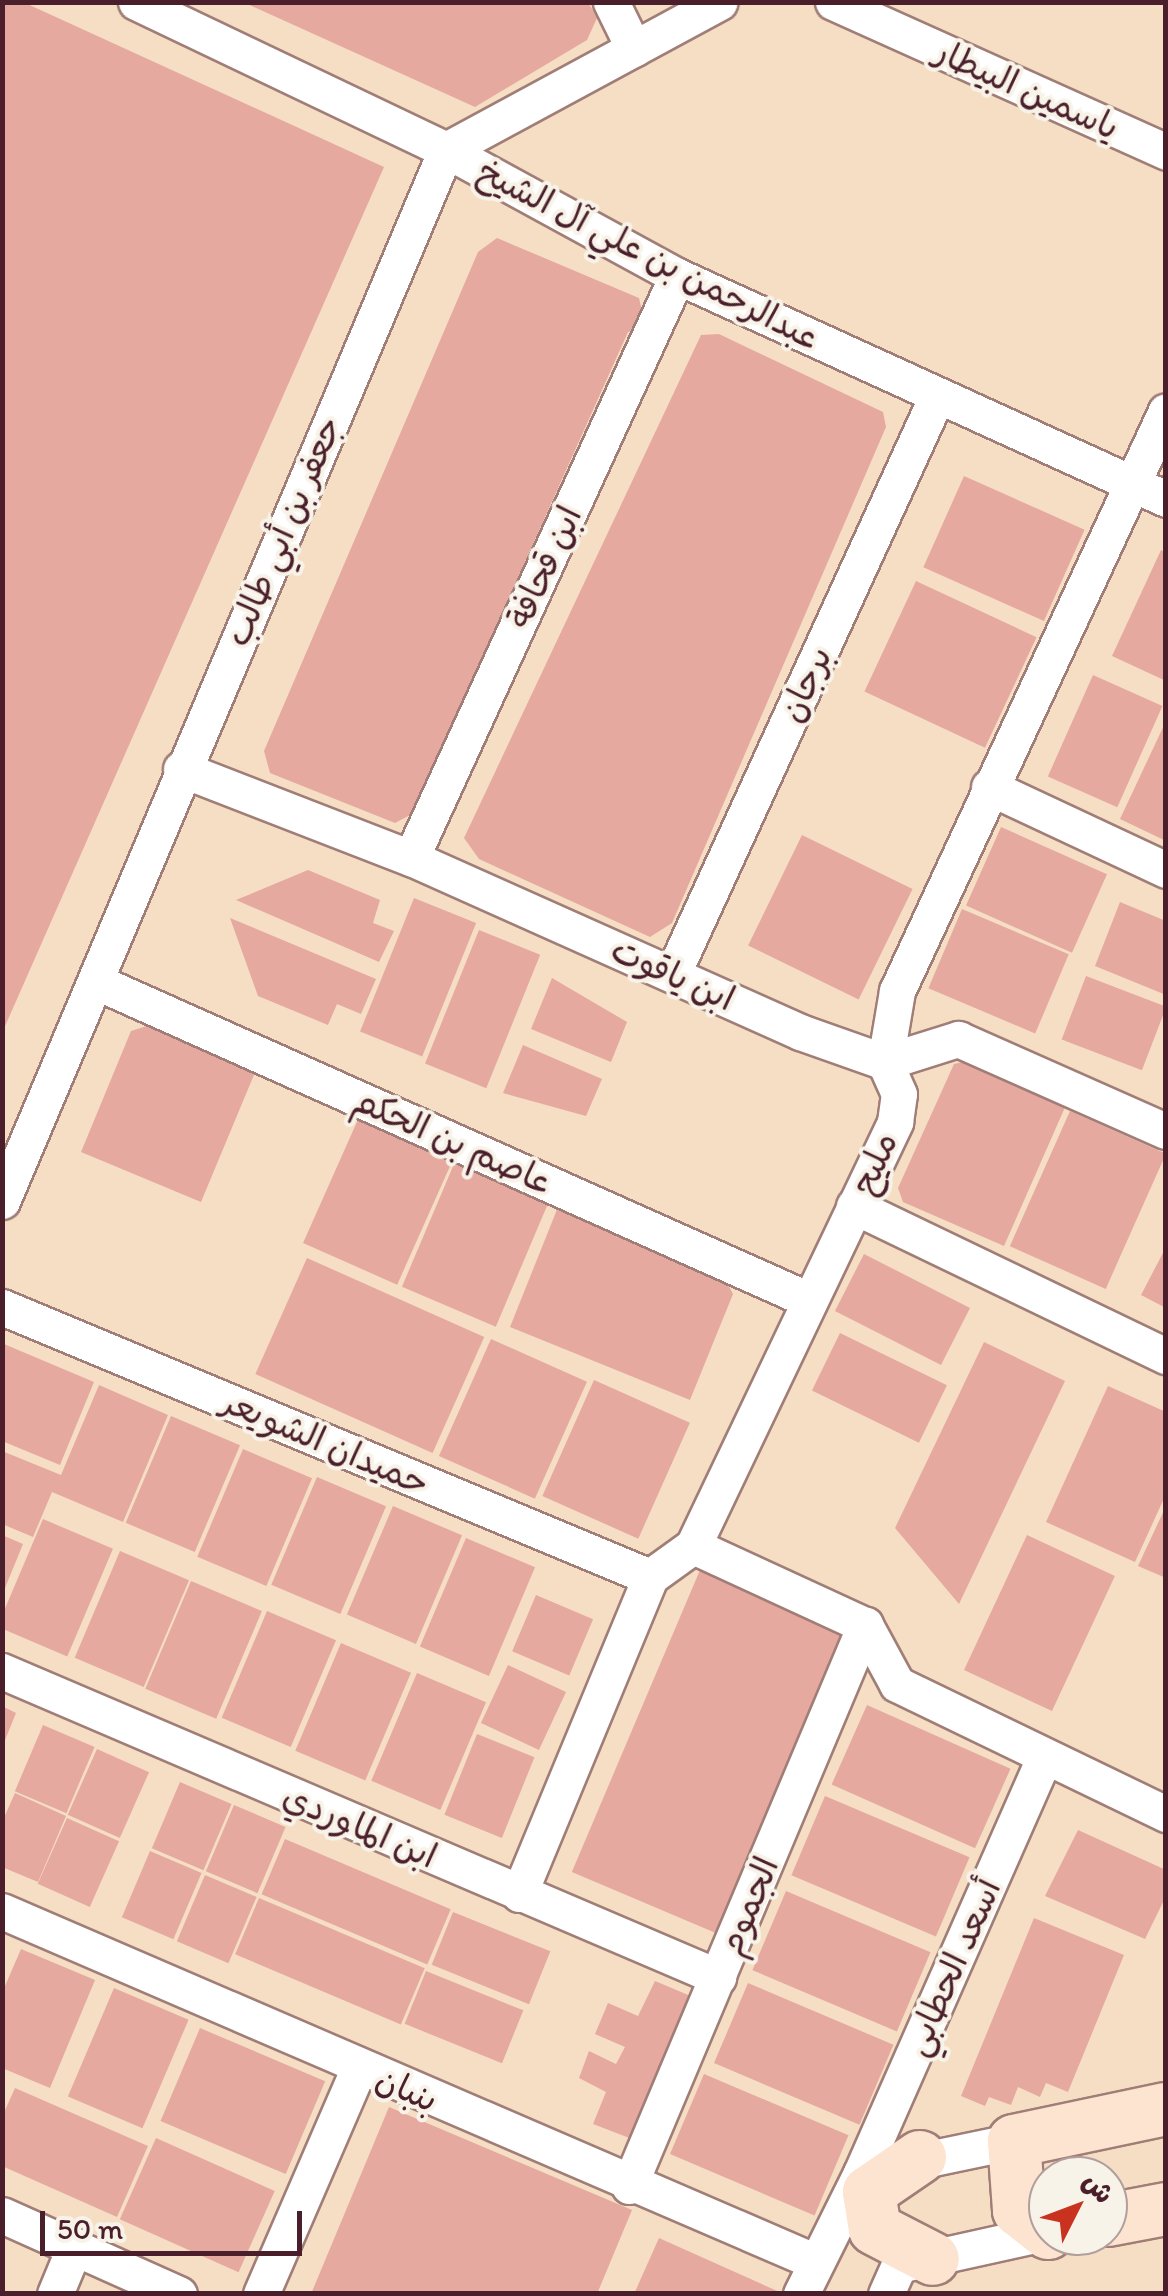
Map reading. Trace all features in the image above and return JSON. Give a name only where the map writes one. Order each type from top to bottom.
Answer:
[{"type":"street","name":"عبدالرحمن بن علي آل الشيخ","points":[[136,2],[446,150],[678,276],[1166,498]]},
{"type":"street","points":[[611,2],[634,49]]},
{"type":"street","points":[[446,150],[720,2]]},
{"type":"street","name":"ياسمين البيطار","points":[[833,2],[1166,152]]},
{"type":"street","name":"جعفر بن أبي طالب","points":[[4,1192],[99,983],[181,769],[446,150]]},
{"type":"street","name":"ابن قحافة","points":[[411,858],[678,276]]},
{"type":"street","name":"برجان","points":[[673,972],[937,396]]},
{"type":"street","name":"مليح","points":[[650,1577],[693,1546],[894,1122],[899,1094],[885,1062],[897,991],[988,787],[1166,411]]},
{"type":"street","name":"ابن ياقوت","points":[[181,769],[411,858],[885,1062]]},
{"type":"street","points":[[988,787],[1166,870]]},
{"type":"street","name":"عاصم بن الحكم","points":[[99,983],[809,1300]]},
{"type":"street","points":[[885,1062],[958,1039],[1166,1131]]},
{"type":"street","points":[[854,1206],[1166,1356]]},
{"type":"street","name":"حميدان الشويعر","points":[[2,1307],[650,1577]]},
{"type":"street","points":[[693,1546],[866,1625],[897,1684],[1043,1760],[1166,1814]]},
{"type":"street","points":[[520,1894],[650,1577]]},
{"type":"street","name":"الجموم","points":[[629,2186],[866,1625]]},
{"type":"street","name":"ابن الماوردي","points":[[2,1672],[718,1977]]},
{"type":"street","name":"أسعد الحطابي","points":[[808,2277],[861,2174],[1043,1760]]},
{"type":"street","name":"بنبان","points":[[2,1911],[629,2186],[808,2277]]},
{"type":"street","points":[[261,2294],[359,2068]]},
{"type":"street","points":[[861,2174],[920,2157],[1166,2108]]},
{"type":"street","points":[[1014,2141],[1019,2210],[1028,2219]]},
{"type":"street","points":[[920,2157],[869,2192],[876,2229],[933,2259]]},
{"type":"street","points":[[2,2215],[178,2294]]},
{"type":"street","points":[[886,2294],[899,2265],[1028,2238]]},
{"type":"street","points":[[55,2294],[76,2246]]},
{"type":"building","points":[[2,2],[23,2],[384,167],[2,1033]]},
{"type":"building","points":[[243,2],[588,2],[597,18],[587,40],[475,107]]},
{"type":"building","points":[[497,238],[639,298],[646,328],[628,332],[412,814],[395,823],[270,773],[264,751],[478,252]]},
{"type":"building","points":[[719,334],[883,412],[886,427],[672,923],[650,937],[479,859],[464,838],[701,335]]},
{"type":"building","points":[[964,476],[1085,530],[1044,621],[923,567]]},
{"type":"building","points":[[1161,550],[1166,553],[1166,681],[1112,656]]},
{"type":"building","points":[[916,581],[1037,637],[985,748],[864,692]]},
{"type":"building","points":[[1093,675],[1162,706],[1117,807],[1048,776]]},
{"type":"building","points":[[1166,721],[1166,841],[1120,819]]},
{"type":"building","points":[[1001,827],[1107,874],[1072,953],[966,906]]},
{"type":"building","points":[[802,835],[913,889],[859,999],[748,946]]},
{"type":"building","points":[[308,870],[380,900],[373,923],[394,931],[379,962],[236,900]]},
{"type":"building","points":[[414,898],[476,923],[422,1057],[360,1032]]},
{"type":"building","points":[[1120,902],[1166,921],[1166,995],[1095,966]]},
{"type":"building","points":[[962,909],[1069,954],[1035,1033],[928,988]]},
{"type":"building","points":[[230,918],[376,979],[361,1014],[337,1004],[328,1025],[258,996]]},
{"type":"building","points":[[479,930],[540,955],[486,1088],[425,1064]]},
{"type":"building","points":[[1086,976],[1166,1007],[1142,1070],[1062,1039]]},
{"type":"building","points":[[552,978],[627,1022],[611,1062],[531,1029]]},
{"type":"building","points":[[150,1025],[256,1070],[201,1202],[81,1152],[131,1031]]},
{"type":"building","points":[[523,1045],[602,1079],[586,1116],[503,1093]]},
{"type":"building","points":[[967,1061],[1066,1105],[1004,1246],[903,1202],[898,1188],[954,1064]]},
{"type":"building","points":[[1070,1111],[1166,1154],[1106,1289],[1010,1246]]},
{"type":"building","points":[[360,1115],[454,1157],[397,1285],[303,1243]]},
{"type":"building","points":[[457,1157],[551,1197],[496,1327],[402,1287]]},
{"type":"building","points":[[558,1207],[723,1275],[733,1294],[690,1400],[510,1327]]},
{"type":"building","points":[[1166,1247],[1166,1308],[1141,1295]]},
{"type":"building","points":[[864,1254],[970,1308],[941,1365],[835,1311]]},
{"type":"building","points":[[307,1258],[484,1337],[433,1453],[255,1374]]},
{"type":"building","points":[[840,1333],[947,1385],[919,1443],[812,1391]]},
{"type":"building","points":[[491,1339],[587,1382],[535,1499],[439,1456]]},
{"type":"building","points":[[984,1342],[1065,1381],[959,1604],[895,1528]]},
{"type":"building","points":[[4,1344],[94,1382],[60,1465],[2,1441]]},
{"type":"building","points":[[594,1380],[690,1423],[638,1539],[542,1496]]},
{"type":"building","points":[[99,1385],[168,1415],[123,1522],[52,1492],[33,1537],[2,1524],[2,1451],[61,1475]]},
{"type":"building","points":[[1108,1386],[1166,1412],[1166,1494],[1135,1562],[1046,1522]]},
{"type":"building","points":[[171,1416],[240,1445],[195,1552],[126,1523]]},
{"type":"building","points":[[243,1449],[312,1478],[266,1586],[197,1557]]},
{"type":"building","points":[[317,1477],[386,1506],[340,1614],[271,1585]]},
{"type":"building","points":[[393,1506],[462,1535],[416,1644],[347,1615]]},
{"type":"building","points":[[1166,1506],[1166,1578],[1138,1566]]},
{"type":"building","points":[[43,1519],[113,1549],[67,1656],[2,1629],[2,1616]]},
{"type":"building","points":[[2,1535],[23,1544],[3,1593],[2,1593]]},
{"type":"building","points":[[1027,1535],[1115,1576],[1052,1711],[964,1670]]},
{"type":"building","points":[[466,1538],[535,1567],[489,1676],[420,1647]]},
{"type":"building","points":[[120,1551],[189,1580],[144,1687],[75,1658]]},
{"type":"building","points":[[700,1570],[845,1631],[716,1933],[572,1872]]},
{"type":"building","points":[[191,1581],[262,1611],[216,1719],[145,1689]]},
{"type":"building","points":[[536,1595],[593,1619],[569,1675],[512,1651]]},
{"type":"building","points":[[267,1611],[336,1640],[291,1747],[222,1718]]},
{"type":"building","points":[[341,1643],[411,1673],[365,1780],[295,1751]]},
{"type":"building","points":[[508,1665],[566,1692],[539,1750],[481,1723]]},
{"type":"building","points":[[417,1673],[486,1702],[440,1810],[371,1781]]},
{"type":"building","points":[[867,1705],[1010,1769],[975,1848],[832,1784]]},
{"type":"building","points":[[2,1706],[16,1713],[3,1745],[2,1745]]},
{"type":"building","points":[[43,1725],[95,1747],[66,1813],[15,1791]]},
{"type":"building","points":[[477,1734],[534,1757],[502,1838],[444,1815]]},
{"type":"building","points":[[97,1749],[149,1772],[120,1838],[68,1815]]},
{"type":"building","points":[[180,1782],[232,1804],[203,1870],[152,1848]]},
{"type":"building","points":[[15,1793],[66,1816],[38,1882],[2,1867],[2,1822]]},
{"type":"building","points":[[825,1796],[970,1857],[936,1937],[791,1875]]},
{"type":"building","points":[[234,1805],[286,1827],[257,1893],[206,1871]]},
{"type":"building","points":[[67,1818],[119,1841],[90,1907],[38,1884]]},
{"type":"building","points":[[1078,1830],[1166,1870],[1166,1896],[1145,1939],[1045,1896]]},
{"type":"building","points":[[285,1839],[451,1909],[427,1965],[262,1894]]},
{"type":"building","points":[[150,1851],[202,1873],[173,1939],[122,1917]]},
{"type":"building","points":[[205,1875],[257,1897],[228,1963],[177,1941]]},
{"type":"building","points":[[786,1891],[931,1952],[897,2032],[752,1970]]},
{"type":"building","points":[[259,1898],[425,1968],[401,2024],[235,1954]]},
{"type":"building","points":[[453,1912],[550,1951],[529,2004],[432,1965]]},
{"type":"building","points":[[1034,1918],[1124,1955],[1068,2092],[1046,2083],[1040,2097],[1018,2087],[1011,2105],[989,2097],[985,2106],[961,2096]]},
{"type":"building","points":[[21,1949],[95,1980],[50,2088],[2,2068],[2,1993]]},
{"type":"building","points":[[426,1971],[523,2010],[502,2063],[405,2024]]},
{"type":"building","points":[[655,1981],[693,1997],[632,2139],[593,2124],[606,2092],[579,2078],[589,2051],[616,2064],[625,2047],[595,2034],[608,2003],[638,2016]]},
{"type":"building","points":[[748,1983],[893,2045],[859,2125],[714,2063]]},
{"type":"building","points":[[114,1988],[189,2020],[142,2128],[68,2097]]},
{"type":"building","points":[[200,2028],[325,2081],[286,2174],[161,2121]]},
{"type":"building","points":[[704,2074],[849,2135],[815,2215],[670,2154]]},
{"type":"building","points":[[15,2088],[148,2146],[117,2217],[2,2166],[2,2117]]},
{"type":"building","points":[[389,2107],[632,2210],[597,2294],[311,2294]]},
{"type":"building","points":[[156,2138],[275,2191],[239,2272],[120,2219]]},
{"type":"building","points":[[659,2238],[784,2294],[634,2294]]}]
